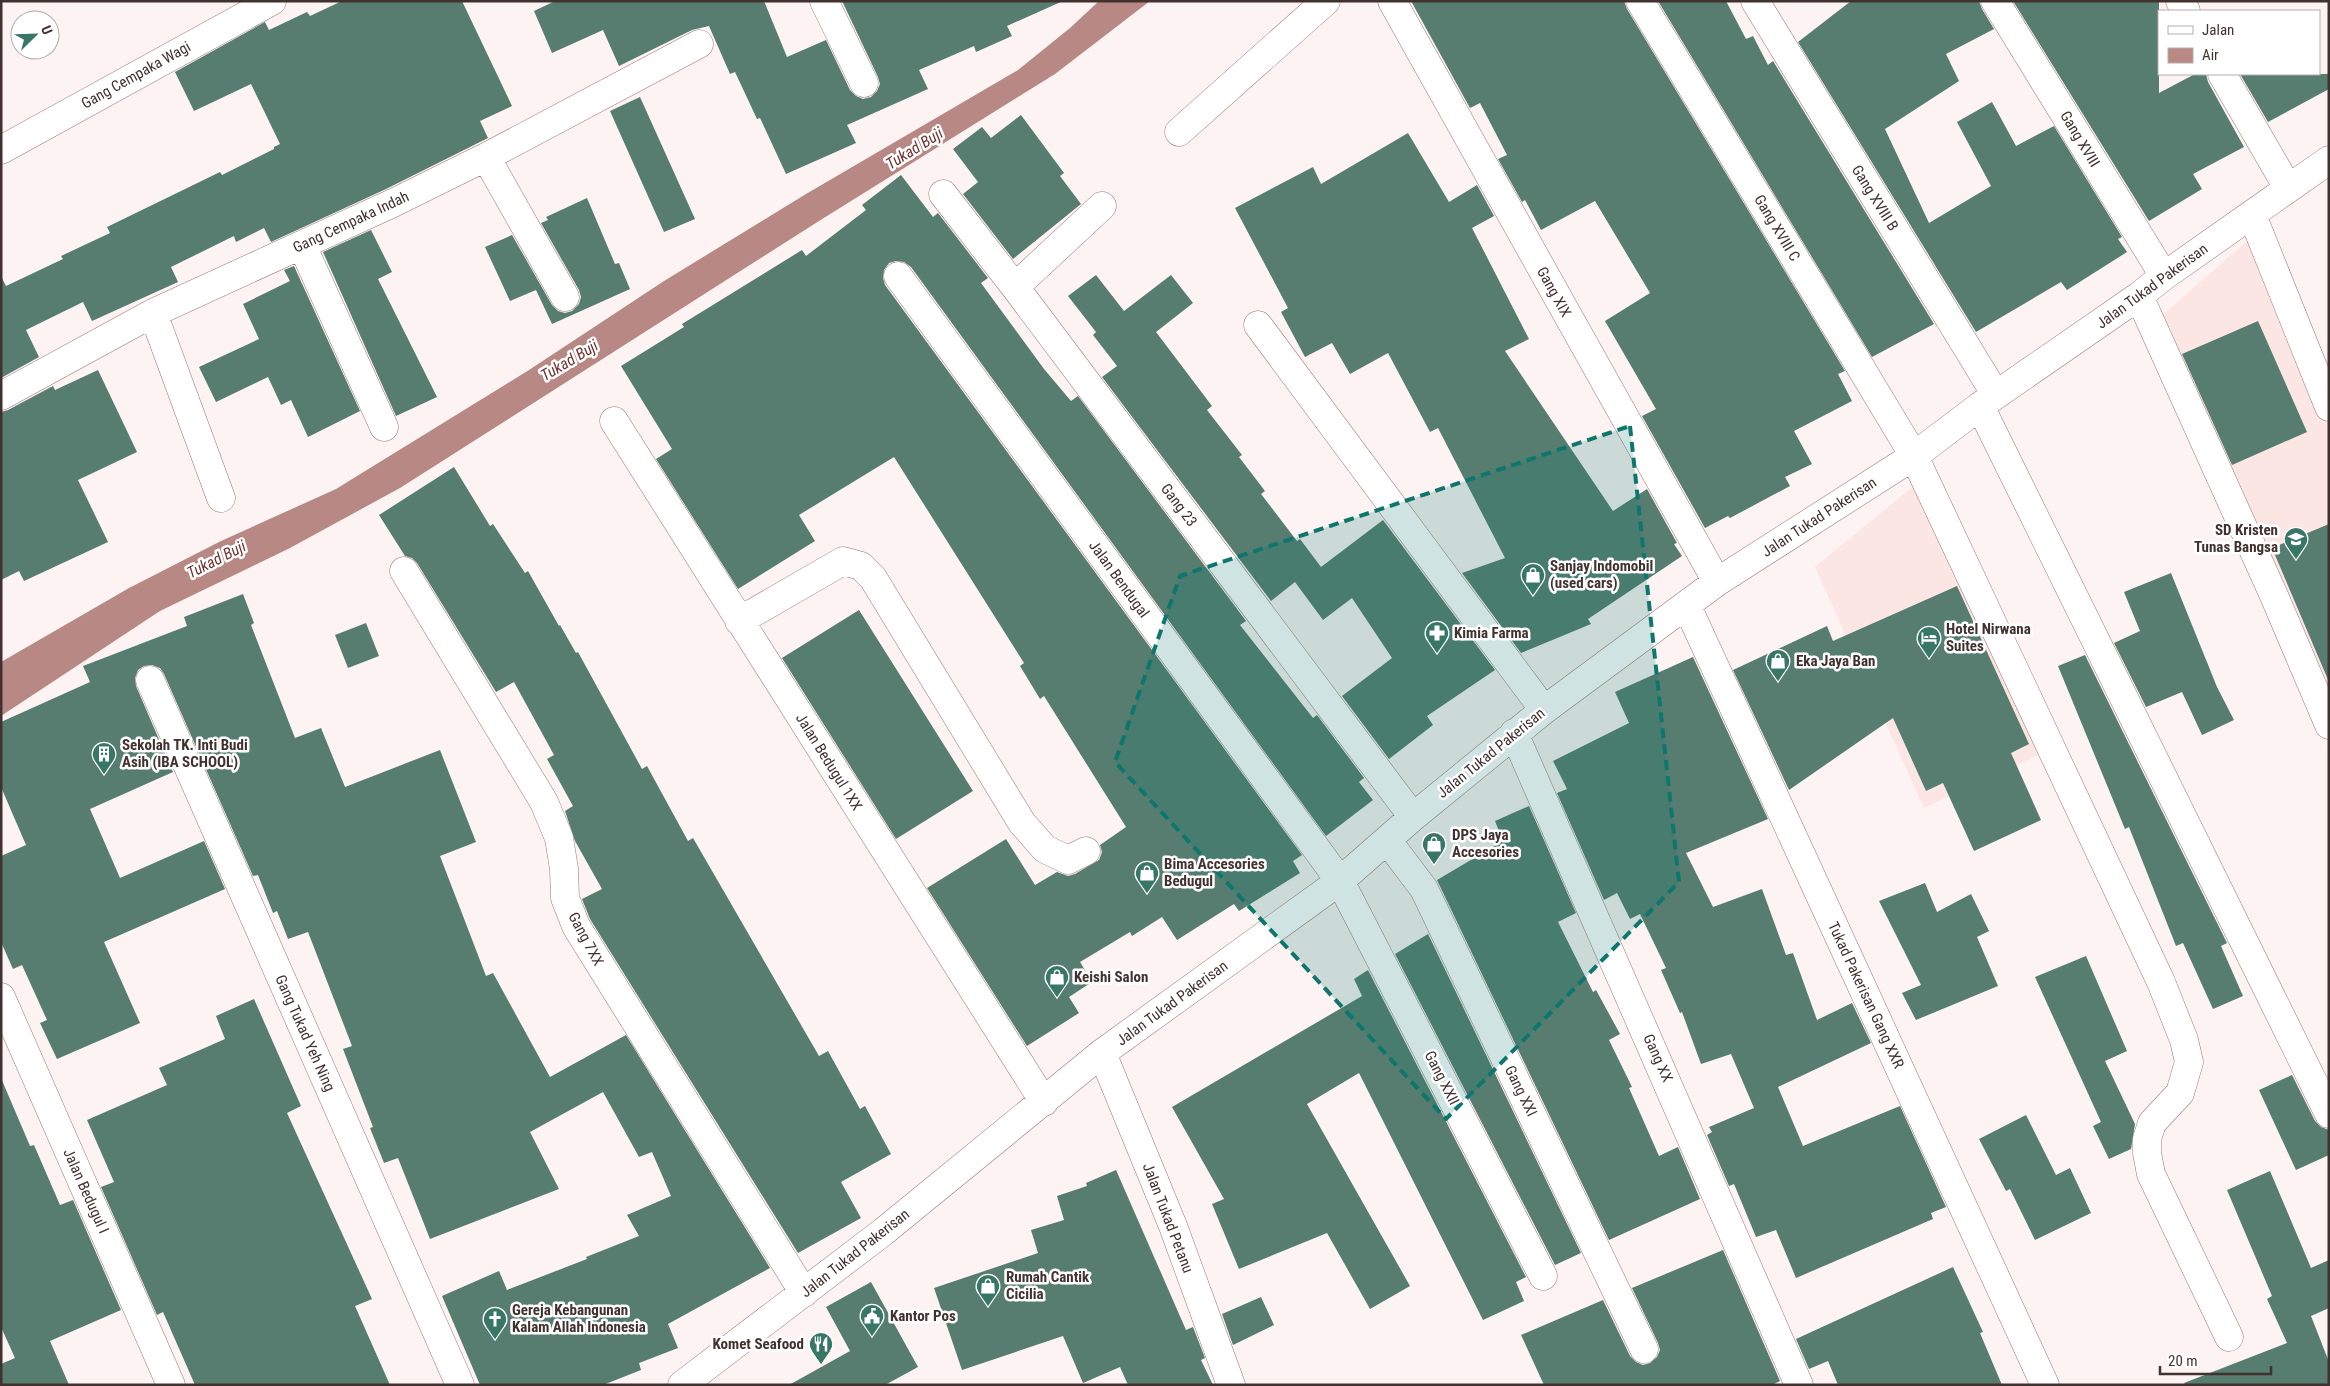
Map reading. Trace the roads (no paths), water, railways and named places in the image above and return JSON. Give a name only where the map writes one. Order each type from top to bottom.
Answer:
[{"type":"street","name":"Gang Cempaka Wagi","points":[[1,150],[272,1]]},
{"type":"street","points":[[824,1],[864,83]]},
{"type":"street","points":[[1179,132],[1326,1]]},
{"type":"street","name":"Gang XIX","points":[[1392,1],[1717,582]]},
{"type":"street","name":"Gang XVIII C","points":[[1640,1],[1914,456],[2161,982],[2184,1040],[2189,1062],[2180,1093],[2152,1123],[2147,1139],[2147,1153],[2151,1174],[2229,1337]]},
{"type":"street","name":"Gang XVIII B","points":[[1754,1],[1988,401],[2329,1114]]},
{"type":"street","name":"Gang XVIII","points":[[1995,1],[2164,276]]},
{"type":"street","name":"Gang Cempaka Indah","points":[[1,396],[153,314],[393,203],[486,157],[699,44]]},
{"type":"street","points":[[2223,75],[2288,188]]},
{"type":"street","points":[[486,157],[564,297]]},
{"type":"street","name":"Jalan Tukad Pakerisan","points":[[682,1385],[804,1293],[1044,1102],[1102,1053],[1340,881],[1514,733],[1544,710],[1717,582],[1914,456],[1988,401],[2329,160]]},
{"type":"street","name":"Gang 23","points":[[943,194],[1015,287],[1413,818]]},
{"type":"street","points":[[1015,287],[1102,206]]},
{"type":"street","points":[[2252,215],[2329,407]]},
{"type":"street","points":[[302,245],[384,427]]},
{"type":"street","name":"Jalan Bendugal","points":[[898,276],[1340,881]]},
{"type":"street","points":[[2139,296],[2271,589],[2329,725]]},
{"type":"street","points":[[153,314],[221,498]]},
{"type":"street","points":[[1258,325],[1544,710]]},
{"type":"street","name":"Jalan Bedugul 1XX","points":[[614,421],[1044,1102]]},
{"type":"street","points":[[739,621],[843,561],[861,566],[872,578],[1022,823],[1045,849],[1068,860],[1086,851]]},
{"type":"street","name":"Gang 7XX","points":[[404,571],[544,802],[559,838],[564,869],[565,898],[576,926],[804,1293]]},
{"type":"street","name":"Tukad Pakerisan Gang XXR","points":[[1687,606],[2045,1385]]},
{"type":"street","name":"Gang Tukad Yeh Ning","points":[[150,680],[460,1385]]},
{"type":"street","name":"Gang XX","points":[[1514,733],[1679,1105],[1799,1385]]},
{"type":"street","name":"Gang XXI","points":[[1387,840],[1424,888],[1644,1349]]},
{"type":"street","name":"Gang XXII","points":[[1340,881],[1543,1276]]},
{"type":"street","name":"Jalan Bedugul I","points":[[1,997],[171,1385]]},
{"type":"street","name":"Jalan Tukad Petanu","points":[[1102,1053],[1173,1226],[1231,1385]]},
{"type":"water","name":"Tukad Buji","points":[[1099,1],[1150,1],[1055,74],[819,221],[400,488],[290,548],[160,611],[1,716],[1,662],[129,588],[221,541],[336,489],[529,370],[664,281],[806,194],[1018,70],[1070,28]]},
{"type":"place","name":"SD Kristen Tunas Bangsa","points":[[2296,560]]},
{"type":"place","name":"Sanjay Indomobil (used cars)","points":[[1533,596]]},
{"type":"place","name":"Kimia Farma","points":[[1437,654]]},
{"type":"place","name":"Hotel Nirwana Suites","points":[[1929,659]]},
{"type":"place","name":"Eka Jaya Ban","points":[[1778,682]]},
{"type":"place","name":"Sekolah TK. Inti Budi Asih (IBA SCHOOL)","points":[[104,775]]},
{"type":"place","name":"DPS Jaya Accesories","points":[[1434,865]]},
{"type":"place","name":"Bima Accesories Bedugul","points":[[1147,894]]},
{"type":"place","name":"Keishi Salon","points":[[1057,998]]},
{"type":"place","name":"Rumah Cantik Cicilia","points":[[988,1307]]},
{"type":"place","name":"Kantor Pos","points":[[872,1337]]},
{"type":"place","name":"Gereja Kebangunan Kalam Allah Indonesia","points":[[495,1340]]},
{"type":"place","name":"Komet Seafood","points":[[821,1365]]}]
